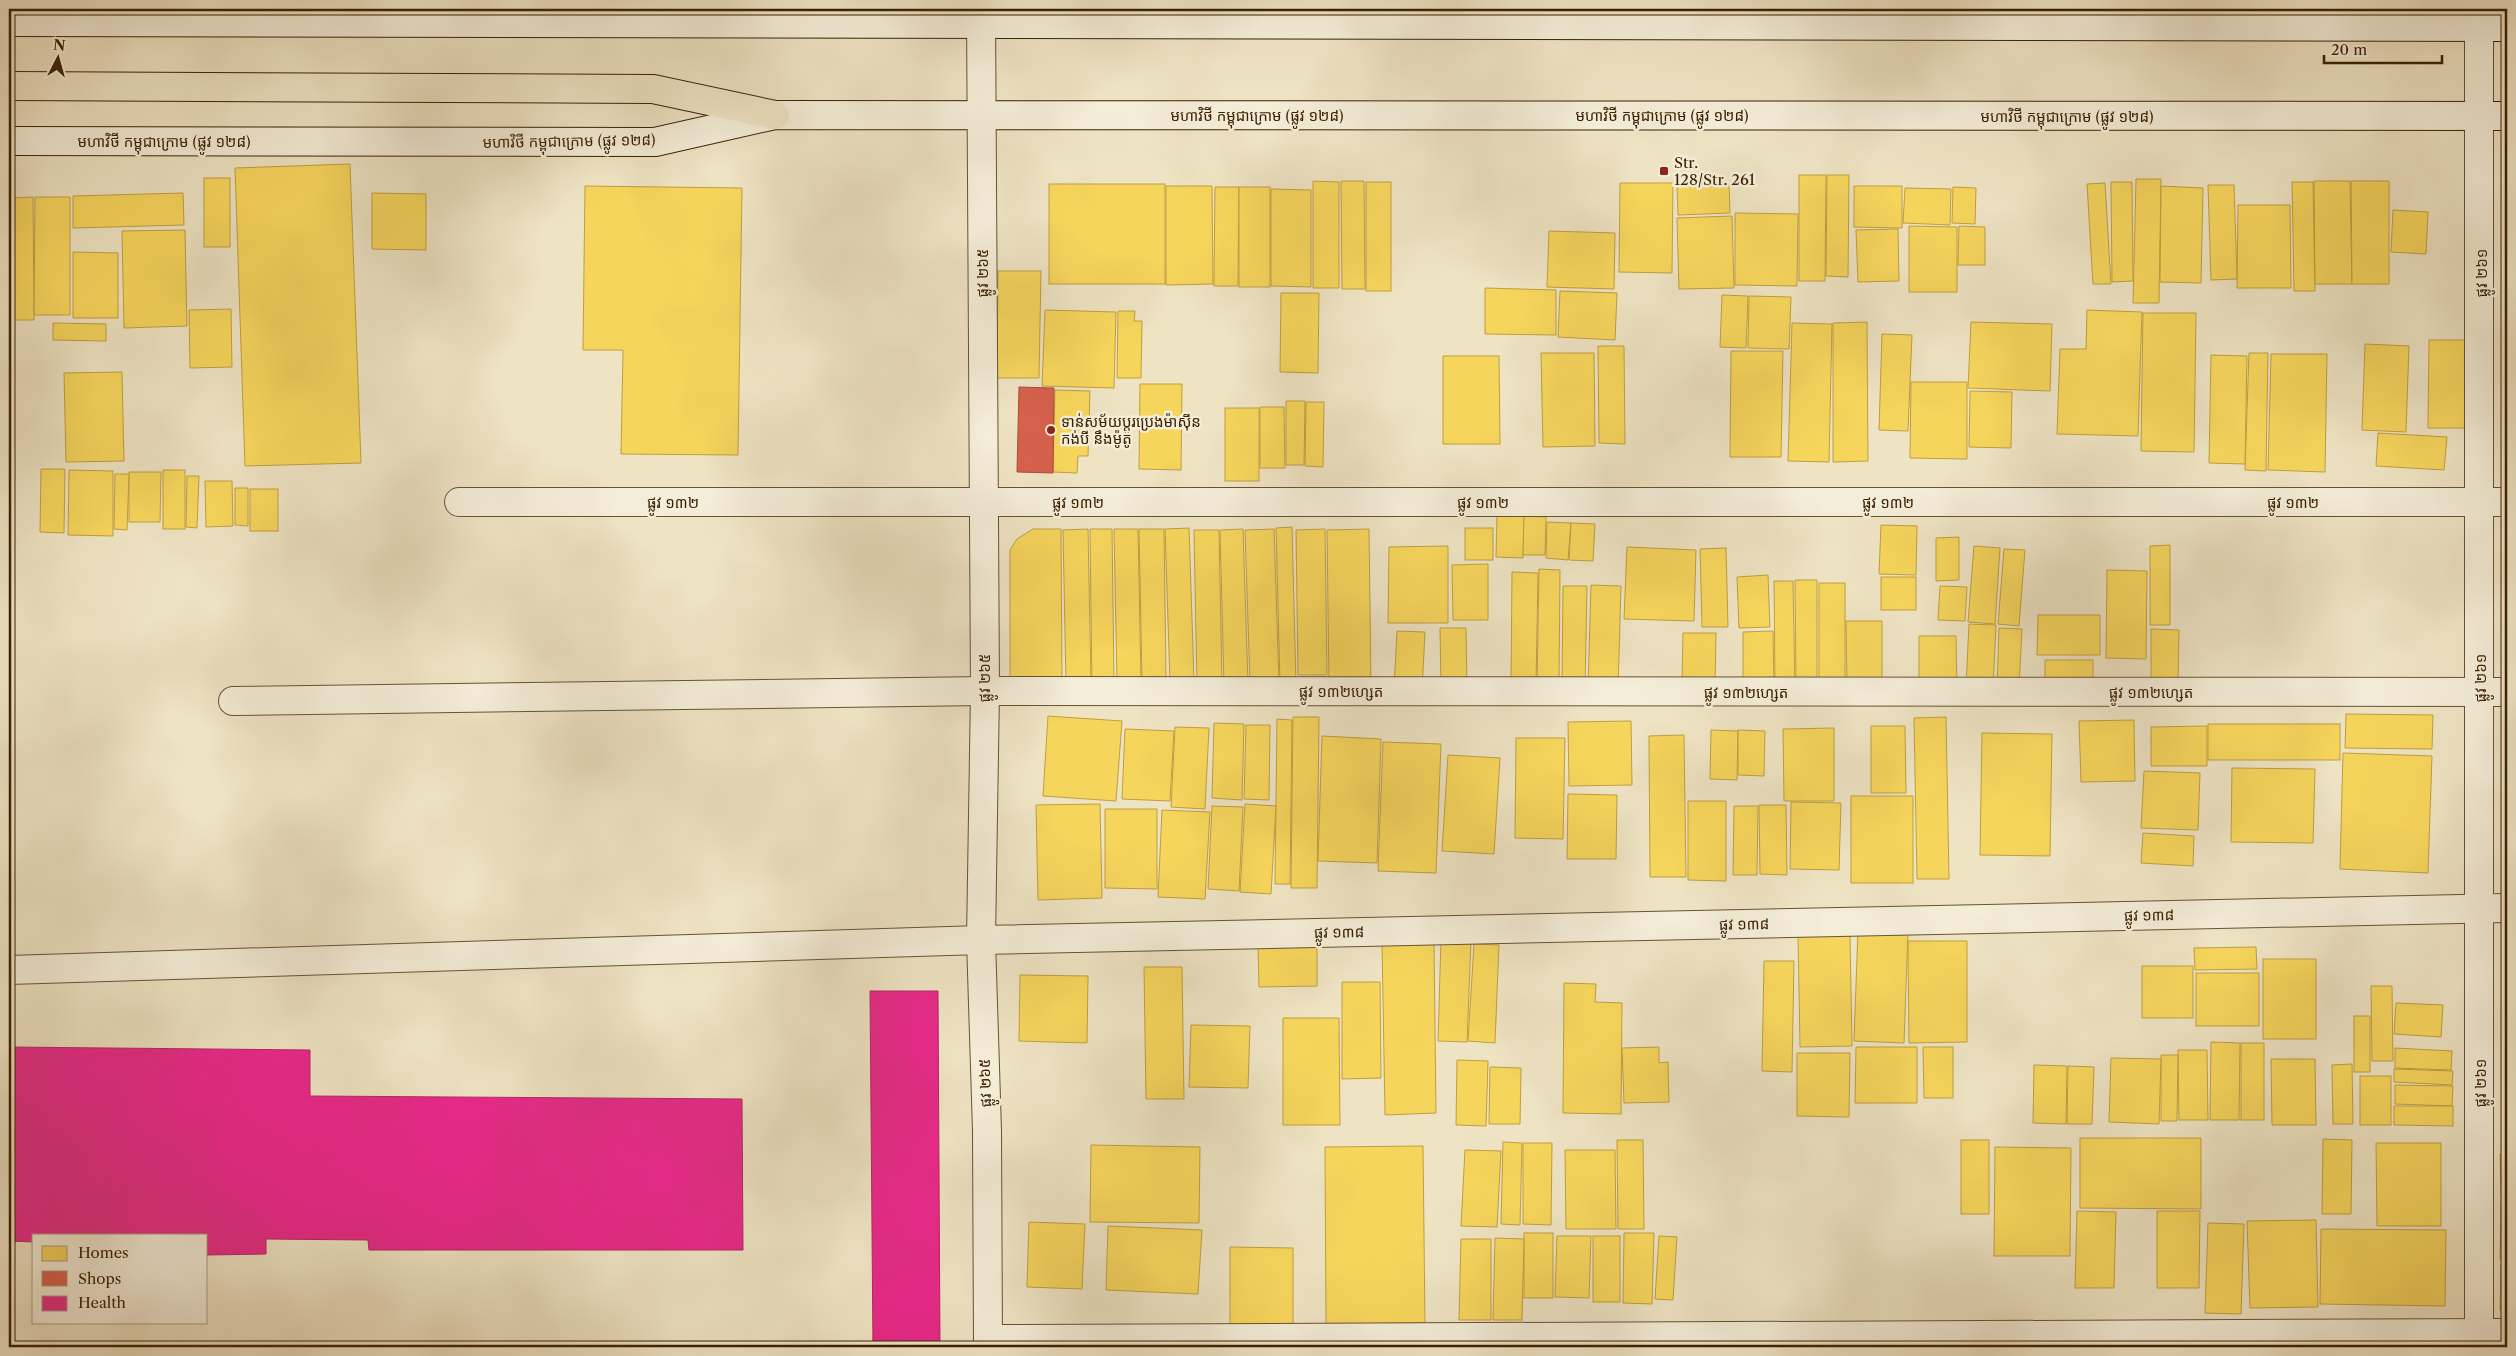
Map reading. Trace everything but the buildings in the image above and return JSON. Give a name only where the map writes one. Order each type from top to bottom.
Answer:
[{"type":"highway","points":[[9,86],[653,88],[775,115]]},
{"type":"street","points":[[9,22],[981,16],[2479,18],[2507,28]]},
{"type":"street","name":"ផ្លូវ ២៦៥","points":[[981,16],[985,691],[981,940],[987,1131],[988,1343]]},
{"type":"street","name":"ផ្លូវ ២៦១","points":[[2479,18],[2480,116],[2494,502],[2480,692],[2479,1340]]},
{"type":"street","name":"មហាវិថី កម្ពុជាក្រោម (ផ្លូវ ១២៨)","points":[[9,141],[655,142],[775,115],[2507,116]]},
{"type":"street","name":"ផ្លូវ ១៣២","points":[[460,502],[2494,502]]},
{"type":"street","name":"ផ្លូវ ១៣២ហ្សេត","points":[[233,702],[985,691],[2507,692]]},
{"type":"street","name":"ផ្លូវ ១៣៨","points":[[9,970],[981,940],[2507,908]]},
{"type":"street","points":[[988,1343],[2479,1340],[2507,1333]]},
{"type":"place","name":"Str. 128/Str. 261","points":[[1664,171]]},
{"type":"place","name":"ទាន់សម័យប្តូរប្រេងម៉ាសុីន កង់បី នឹងម៉ូតូ","points":[[1051,430]]}]
